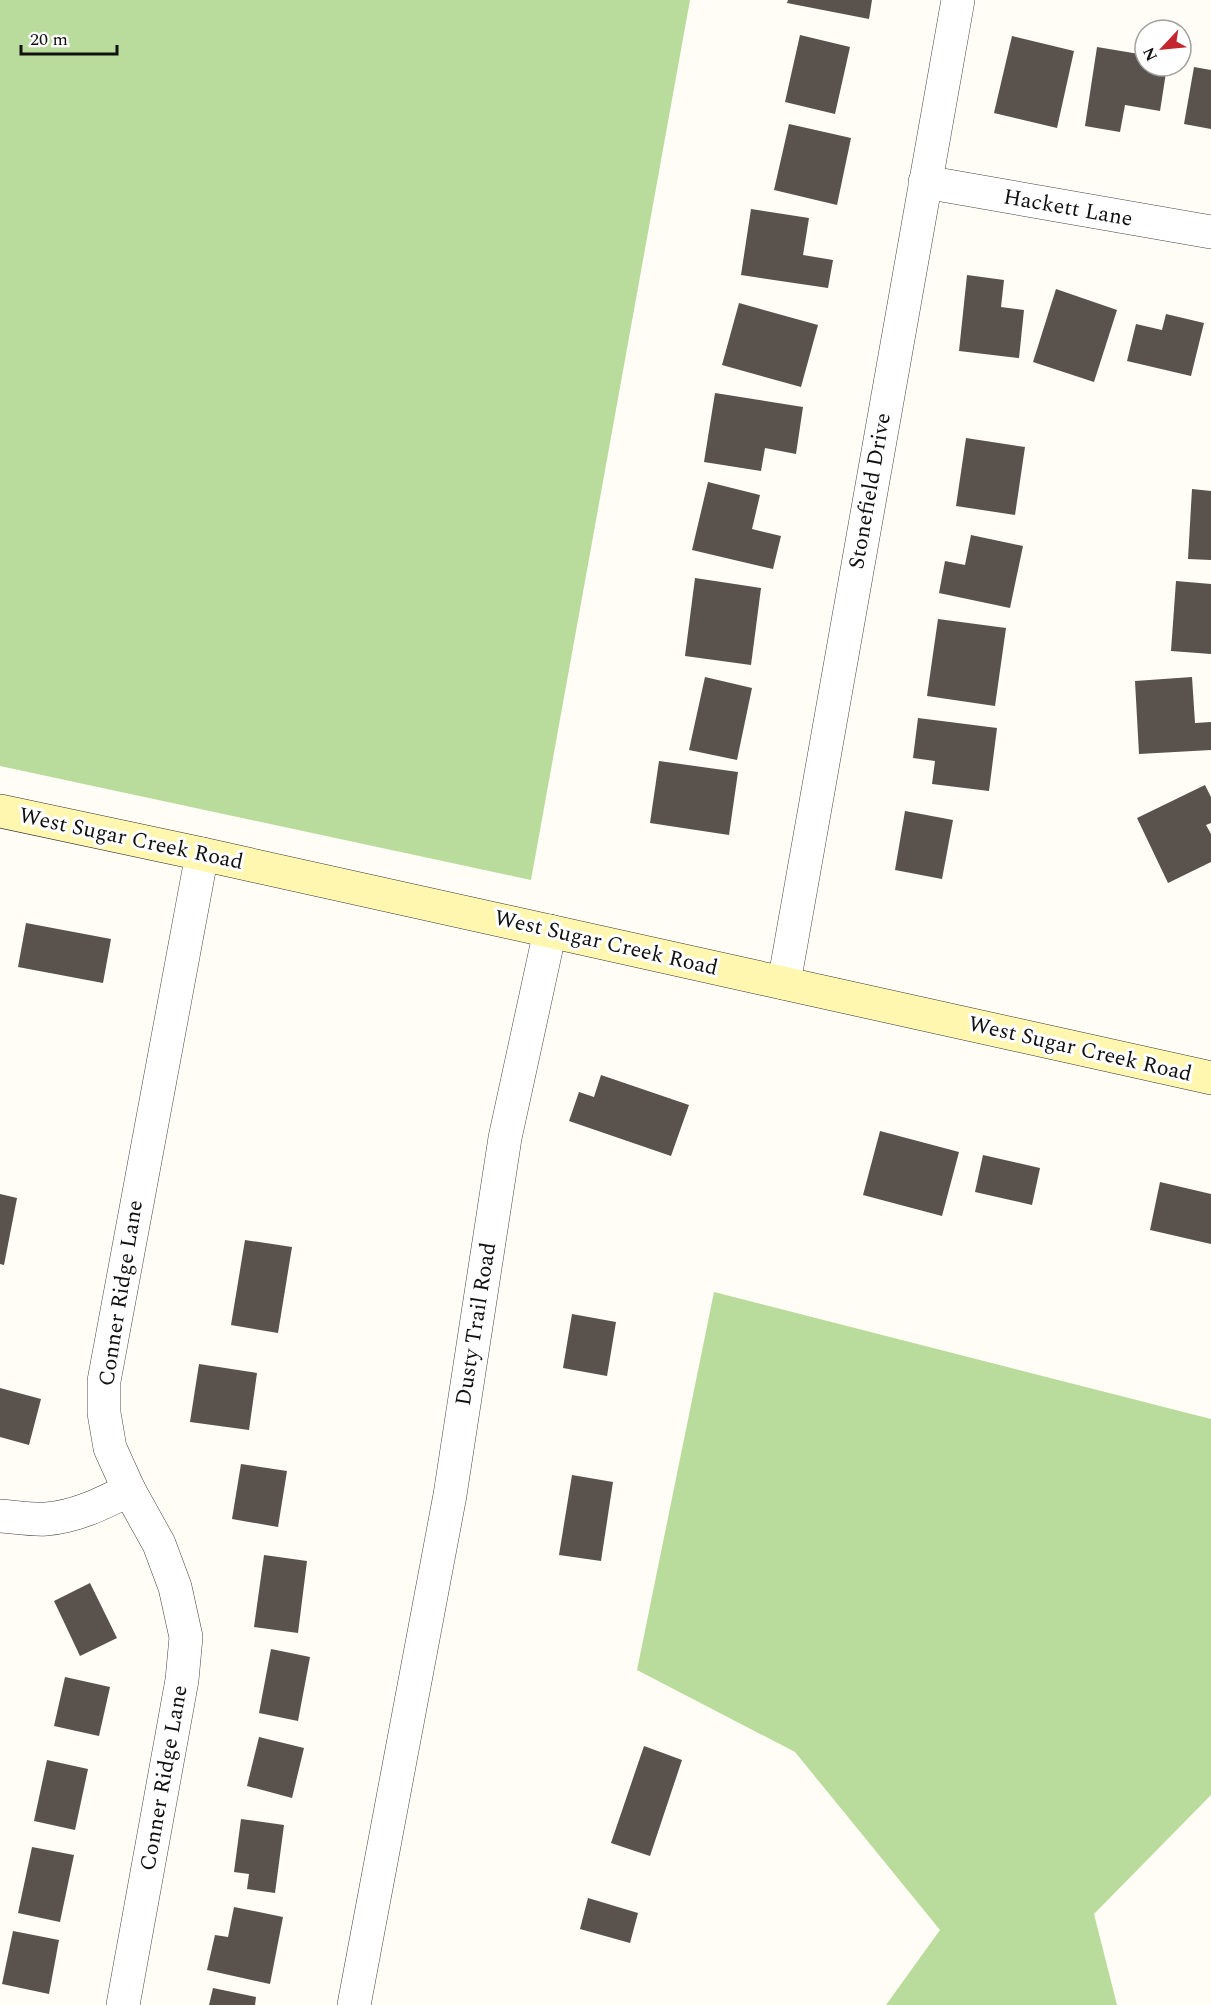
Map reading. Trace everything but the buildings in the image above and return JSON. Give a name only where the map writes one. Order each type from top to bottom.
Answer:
[{"type":"main road","name":"West Sugar Creek Road","points":[[0,811],[1211,1078]]},
{"type":"street","name":"Stonefield Drive","points":[[784,983],[958,0]]},
{"type":"street","name":"Hackett Lane","points":[[925,182],[1211,232]]},
{"type":"street","name":"Conner Ridge Lane","points":[[123,2005],[182,1680],[186,1637],[175,1587],[159,1544],[129,1490],[110,1448],[104,1413],[104,1381],[202,854]]},
{"type":"street","name":"Dusty Trail Road","points":[[354,2005],[450,1495],[505,1138],[550,931]]},
{"type":"street","points":[[0,1516],[46,1519],[71,1515],[129,1490]]},
{"type":"green space","points":[[0,0],[690,0],[531,880],[0,766]]},
{"type":"green space","points":[[714,1292],[1211,1419],[1211,1795],[1094,1914],[1117,2005],[886,2005],[940,1930],[795,1752],[637,1670]]}]
